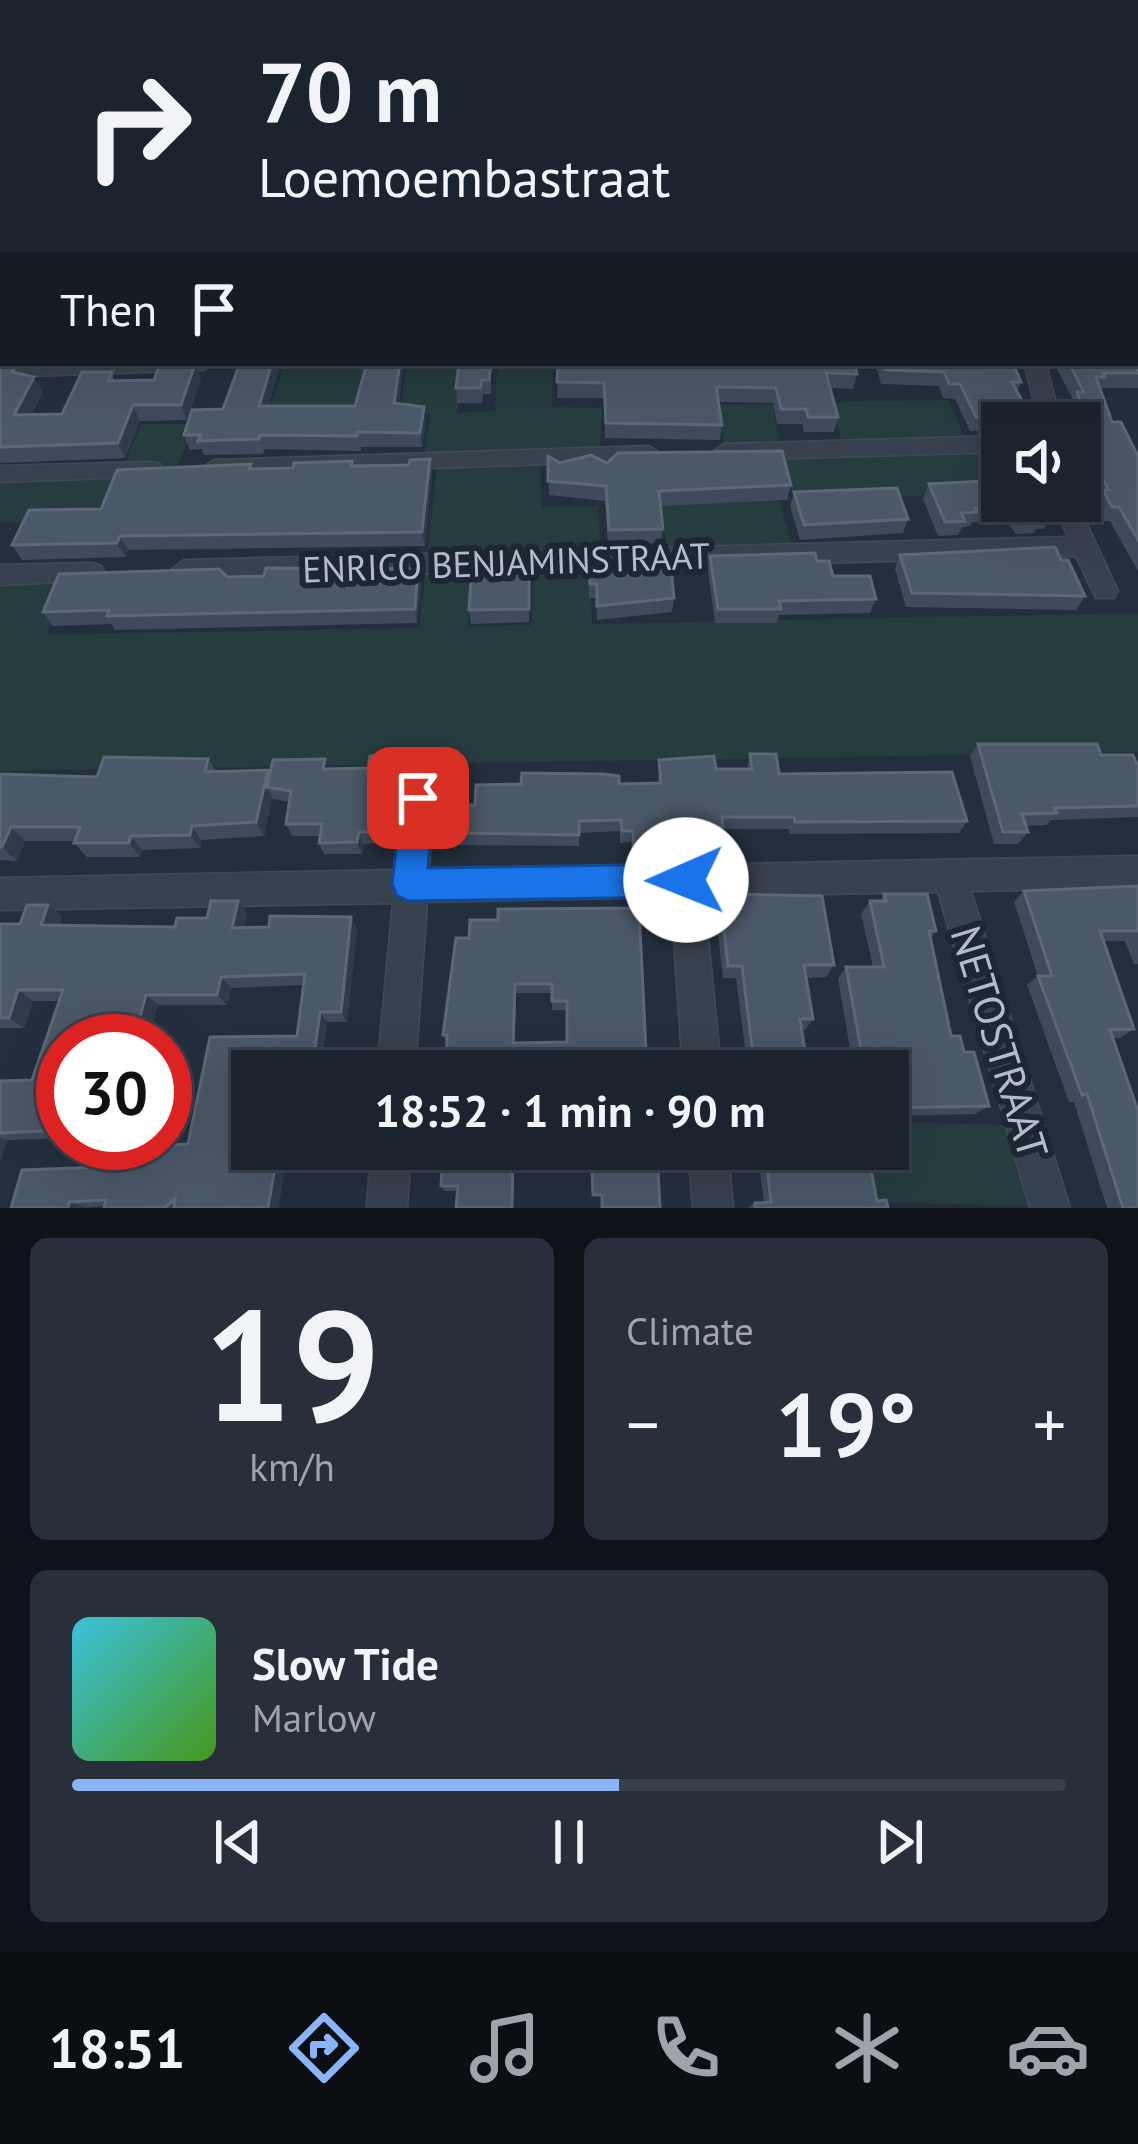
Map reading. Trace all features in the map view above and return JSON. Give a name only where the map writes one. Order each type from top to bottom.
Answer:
[{"type":"street","points":[[0,370],[117,366]]},
{"type":"street","points":[[1035,366],[1047,402]]},
{"type":"street","points":[[0,474],[981,445]]},
{"type":"street","points":[[1073,522],[1105,591]]},
{"type":"street","name":"ENRICO BENJAMINSTRAAT","points":[[165,571],[1084,547]]},
{"type":"street","points":[[0,575],[118,572]]},
{"type":"street","points":[[397,1050],[418,798]]},
{"type":"street","points":[[0,894],[1138,872]]},
{"type":"street","name":"NETOSTRAAT","points":[[950,877],[1050,1208]]},
{"type":"street","points":[[686,880],[700,1050]]},
{"type":"street","points":[[387,1208],[390,1170]]},
{"type":"street","points":[[710,1170],[713,1208]]},
{"type":"green space","points":[[285,366],[364,366],[355,417],[265,419]]},
{"type":"green space","points":[[407,366],[461,366],[458,413],[495,411],[497,366],[553,366],[552,407],[602,408],[600,448],[425,453],[430,414],[400,414]]},
{"type":"green space","points":[[949,400],[967,444],[843,446],[831,402]]},
{"type":"green space","points":[[772,404],[781,448],[725,448],[718,405]]},
{"type":"green space","points":[[141,424],[193,424],[178,467],[123,468]]},
{"type":"green space","points":[[981,451],[981,494],[794,500],[781,456]]},
{"type":"green space","points":[[540,464],[542,507],[598,506],[601,556],[427,558],[437,466]]},
{"type":"green space","points":[[112,478],[95,522],[0,523],[0,482]]},
{"type":"green space","points":[[779,501],[794,550],[667,552],[661,504]]},
{"type":"green space","points":[[589,566],[592,624],[1138,613],[1138,752],[0,771],[0,581],[67,580],[47,635],[419,628],[426,568],[471,568],[468,627],[532,625],[533,567]]},
{"type":"green space","points":[[909,1123],[1009,1125],[1032,1206],[874,1202],[868,1170],[909,1170]]},
{"type":"building","points":[[0,366],[15,366],[12,372],[34,377],[14,415],[62,414],[82,372],[112,372],[108,381],[154,380],[160,366],[194,366],[181,405],[133,405],[118,443],[0,447]]},
{"type":"building","points":[[239,366],[271,366],[259,406],[355,406],[366,366],[400,366],[394,403],[424,407],[420,433],[260,435],[259,439],[198,441],[201,435],[184,435],[192,410],[223,409]]},
{"type":"building","points":[[459,366],[491,366],[489,380],[482,380],[480,388],[456,388]]},
{"type":"building","points":[[558,366],[855,366],[857,374],[826,373],[838,417],[808,417],[806,409],[781,409],[776,388],[716,387],[722,425],[606,423],[604,383],[557,382]]},
{"type":"building","points":[[884,366],[1014,366],[1021,382],[1012,382],[1023,402],[981,402],[981,417],[976,417],[960,384],[949,384],[944,372],[885,370]]},
{"type":"building","points":[[1071,366],[1138,366],[1138,373],[1096,377],[1112,422],[1121,422],[1138,456],[1138,540],[1103,490],[1109,490],[1101,476],[1101,402],[1080,402],[1077,392],[1084,392]]},
{"type":"building","points":[[782,451],[791,485],[659,491],[663,529],[609,530],[606,486],[548,481],[548,456],[560,463],[591,455],[607,463],[618,453]]},
{"type":"building","points":[[430,459],[422,532],[120,536],[117,543],[12,545],[29,510],[101,509],[117,470],[251,464],[249,469],[293,468],[294,463],[352,461],[351,466],[409,465],[410,460]]},
{"type":"building","points":[[981,481],[981,508],[961,513],[965,521],[945,522],[929,484]]},
{"type":"building","points":[[897,488],[908,519],[804,525],[794,492]]},
{"type":"building","points":[[1055,547],[1061,560],[1068,560],[1085,596],[912,593],[900,555]]},
{"type":"building","points":[[815,553],[817,561],[829,561],[833,576],[870,576],[876,599],[779,601],[781,609],[718,609],[710,556]]},
{"type":"building","points":[[670,558],[674,598],[597,606],[597,584],[590,584],[589,559]]},
{"type":"building","points":[[529,561],[529,609],[469,610],[471,580],[483,580],[483,563]]},
{"type":"building","points":[[266,568],[418,569],[415,609],[107,616],[109,610],[43,612],[59,574],[219,569],[227,577],[264,576]]},
{"type":"building","points":[[978,744],[1097,744],[1101,755],[1133,755],[1138,767],[1138,806],[1054,808],[1057,813],[1022,814],[1028,832],[1003,832]]},
{"type":"building","points":[[750,754],[776,754],[779,774],[952,772],[967,821],[795,822],[794,817],[722,817],[723,827],[713,827],[713,832],[653,832],[655,850],[634,850],[633,831],[622,831],[621,820],[579,821],[579,835],[457,833],[458,805],[475,805],[476,785],[521,784],[522,773],[604,774],[619,776],[619,784],[661,783],[659,760],[714,756],[716,769],[752,769]]},
{"type":"building","points":[[387,755],[378,832],[359,832],[357,842],[319,843],[322,824],[286,824],[291,791],[267,787],[273,760],[325,759],[323,769],[368,768],[370,756]]},
{"type":"building","points":[[104,757],[208,759],[205,772],[268,770],[256,822],[192,826],[190,835],[131,836],[129,843],[74,843],[80,827],[11,827],[0,847],[0,774],[97,777]]},
{"type":"building","points":[[1138,886],[1138,931],[1100,931],[1134,1029],[1110,1030],[1138,1111],[1138,1208],[1123,1208],[1087,1094],[1082,1095],[1038,976],[1052,976],[1024,891]]},
{"type":"building","points":[[720,894],[822,896],[834,965],[804,965],[813,1019],[800,1019],[805,1050],[752,1050],[742,966],[728,966]]},
{"type":"building","points":[[884,894],[927,894],[936,931],[929,931],[951,1036],[960,1036],[964,1052],[974,1052],[989,1106],[909,1108],[909,1050],[861,1050],[846,967],[884,967],[870,901],[886,901]]},
{"type":"building","points":[[211,901],[238,901],[232,928],[269,927],[270,916],[351,917],[341,1012],[320,1012],[315,1050],[231,1050],[231,1170],[274,1170],[268,1208],[174,1208],[175,1199],[164,1208],[104,1208],[106,1200],[69,1202],[68,1208],[11,1208],[22,1170],[192,1170],[192,1125],[210,1037],[297,1036],[305,974],[221,977],[217,995],[146,995],[141,1014],[55,1014],[63,990],[18,990],[9,1018],[0,1018],[0,924],[20,924],[27,905],[48,905],[41,925],[175,927],[177,918],[207,918]]},
{"type":"building","points":[[639,908],[646,1050],[447,1050],[447,1035],[443,1035],[456,938],[469,938],[470,920],[498,920],[498,909]],"holes":[[[515,984],[552,984],[552,1001],[567,1001],[567,1042],[513,1043]]]},
{"type":"building","points":[[36,1068],[36,1131],[0,1133],[0,1081],[32,1080]]},
{"type":"building","points":[[442,1170],[513,1170],[512,1208],[456,1208],[458,1186],[441,1186]]},
{"type":"building","points":[[592,1170],[658,1170],[660,1208],[602,1208],[602,1195],[593,1195]]},
{"type":"building","points":[[767,1170],[871,1170],[877,1201],[886,1200],[888,1208],[755,1208],[755,1203],[771,1202]]},
{"type":"route","points":[[418,798],[409,884],[686,880]]}]
